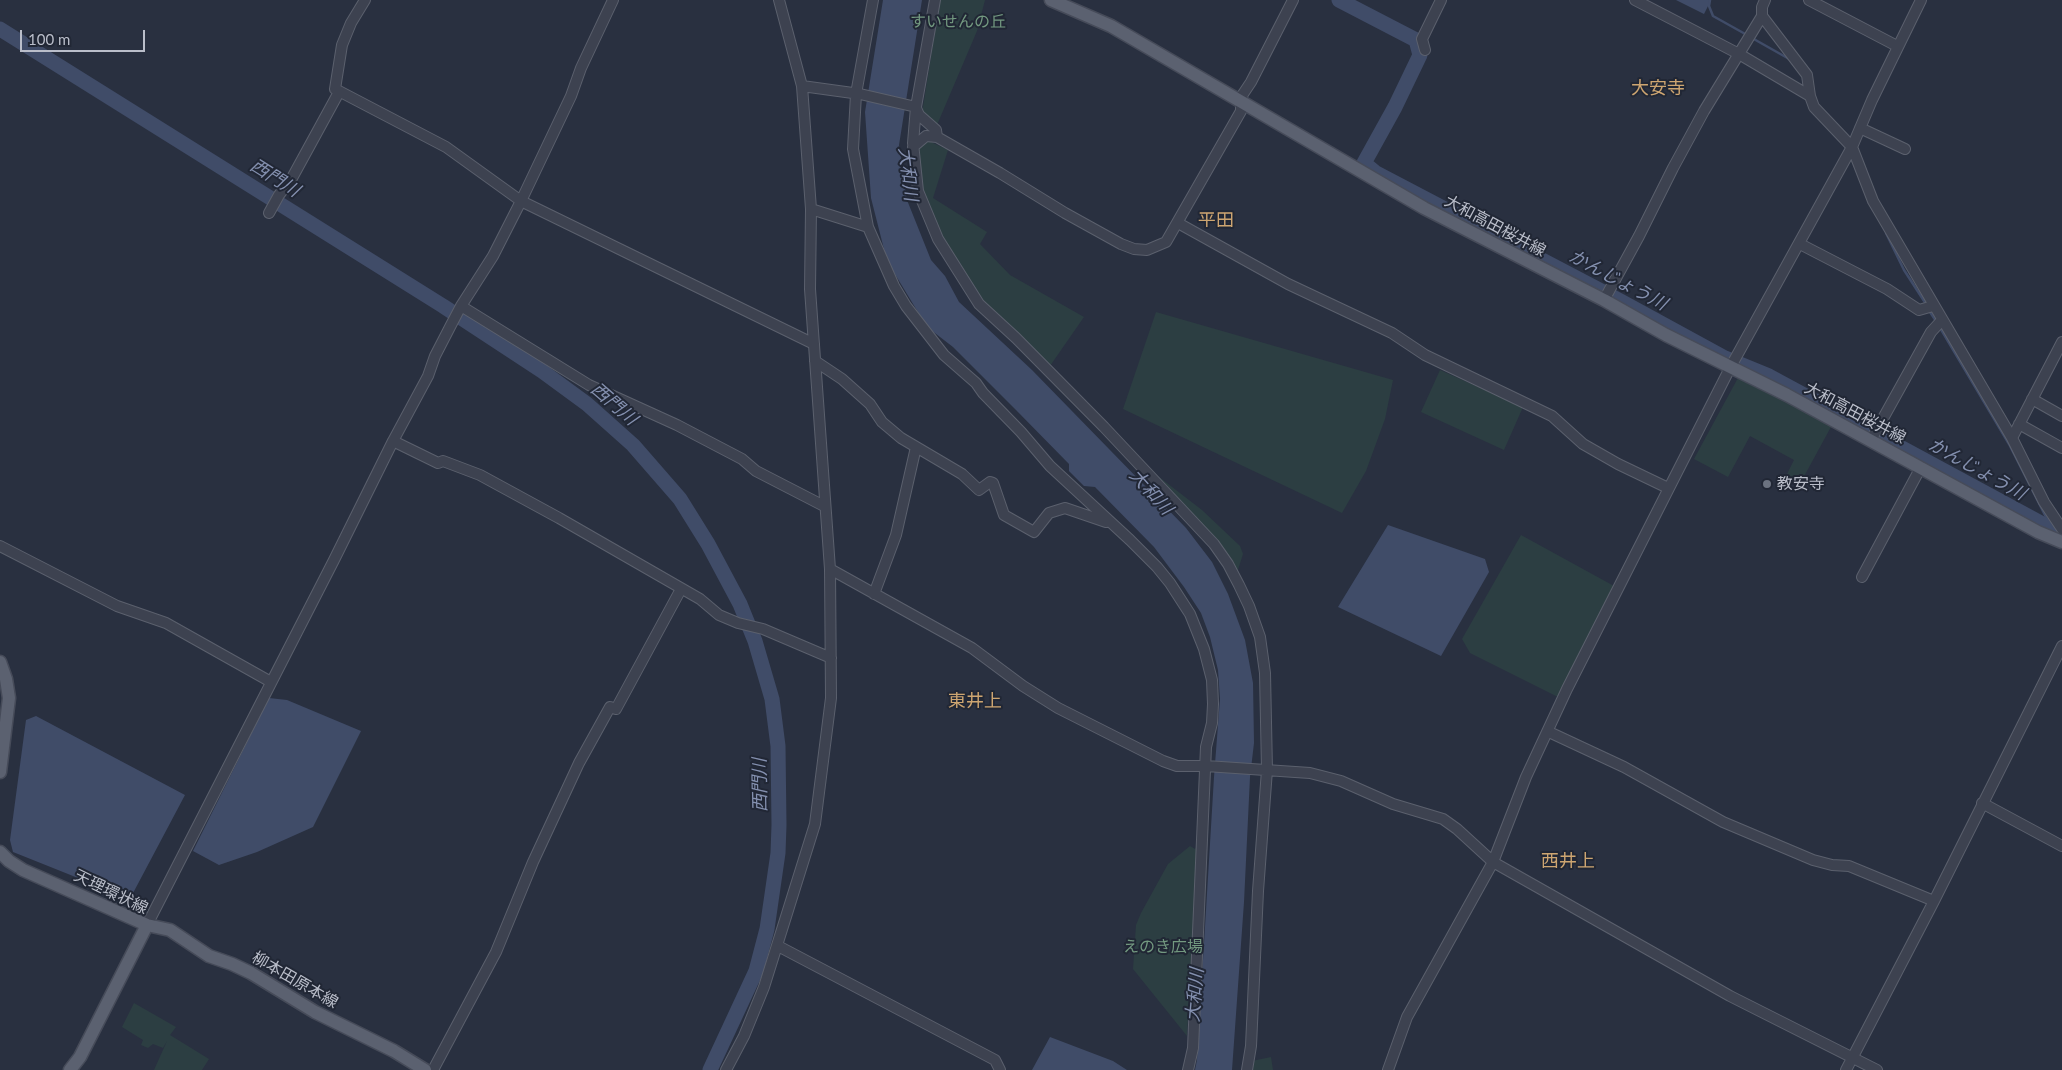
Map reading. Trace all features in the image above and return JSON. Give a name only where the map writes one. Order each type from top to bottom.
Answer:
[{"type":"main road","name":"大和高田桜井線","points":[[1051,0],[1111,26],[1424,208],[1606,297],[1666,335],[1732,364],[1787,395],[1873,436],[1921,467],[2038,532],[2062,542]]},
{"type":"main road","points":[[0,662],[6,679],[9,698],[0,772]]},
{"type":"main road","name":"天理環状線","points":[[0,852],[9,861],[23,870],[147,925],[80,1057],[70,1070]]},
{"type":"main road","name":"柳本田原本線","points":[[147,925],[170,930],[208,956],[251,973],[315,1012],[394,1051],[425,1070]]},
{"type":"street","points":[[365,0],[351,23],[342,45],[334,89],[446,147],[521,201],[814,344]]},
{"type":"street","points":[[147,925],[334,560],[393,440],[428,376],[435,356],[460,307],[493,256],[521,201],[571,96],[581,68],[613,0]]},
{"type":"street","points":[[726,1070],[744,1036],[778,946],[817,816],[831,698],[830,569],[810,289],[811,209],[802,86],[779,0]]},
{"type":"street","points":[[873,0],[858,94],[853,149],[868,228],[894,286],[902,300],[944,355],[976,383],[1050,466],[1130,540],[1170,583],[1190,614],[1204,649],[1212,680],[1213,704],[1212,723],[1206,747],[1207,766],[1193,1048],[1188,1070]]},
{"type":"street","points":[[935,0],[914,107],[913,147],[918,191],[938,239],[979,304],[1016,338],[1214,544],[1228,564],[1249,606],[1260,637],[1265,673],[1265,770],[1251,1046],[1247,1070]]},
{"type":"street","points":[[913,147],[926,136],[937,137],[1121,244],[1134,249],[1147,250],[1158,246],[1166,242],[1178,223],[1241,111],[1240,101],[1293,0]]},
{"type":"street","points":[[1424,50],[1422,38],[1441,0]]},
{"type":"street","points":[[1635,0],[1739,54],[1810,96]]},
{"type":"street","points":[[1606,297],[1704,111],[1762,16],[1762,7],[1765,0]]},
{"type":"street","points":[[1809,0],[1897,46]]},
{"type":"street","points":[[1388,1070],[1407,1018],[1493,862],[1526,777],[1549,732],[1567,689],[1732,364],[1852,147],[1897,46],[1921,0]]},
{"type":"street","points":[[1762,16],[1807,75],[1810,96],[1814,107],[1852,147],[1873,201],[2012,438],[2044,502],[2062,528]]},
{"type":"street","points":[[802,86],[858,94],[914,107],[919,115],[936,130],[937,137]]},
{"type":"street","points":[[270,212],[292,178],[339,92]]},
{"type":"street","points":[[1860,128],[1905,149]]},
{"type":"street","points":[[811,209],[868,228]]},
{"type":"street","points":[[1178,223],[1288,284],[1392,333],[1425,355],[1552,416],[1583,444],[1618,464],[1668,488]]},
{"type":"street","points":[[1800,244],[1887,289],[1919,310],[1934,306]]},
{"type":"street","points":[[460,307],[589,385],[718,446],[742,459],[756,471],[824,506]]},
{"type":"street","points":[[1873,436],[1931,332],[1942,320]]},
{"type":"street","points":[[2012,438],[2062,342]]},
{"type":"street","points":[[815,361],[842,379],[870,404],[882,422],[900,438],[962,474],[979,490],[990,482],[993,483],[1004,515],[1034,532],[1050,513],[1065,508],[1113,525]]},
{"type":"street","points":[[2032,399],[2062,416]]},
{"type":"street","points":[[2019,424],[2062,448]]},
{"type":"street","points":[[393,440],[438,463],[444,461],[480,476],[559,518],[700,599],[719,615],[738,623],[763,628],[831,658]]},
{"type":"street","points":[[874,594],[896,535],[916,447]]},
{"type":"street","points":[[1862,577],[1921,467]]},
{"type":"street","points":[[0,546],[117,606],[166,622],[271,682]]},
{"type":"street","points":[[830,569],[980,652],[1023,686],[1058,708],[1163,761],[1177,766],[1207,766],[1310,773],[1341,782],[1393,804],[1443,819],[1457,829],[1493,862],[1730,996],[1877,1070]]},
{"type":"street","points":[[433,1070],[496,952],[533,862],[579,763],[610,707],[616,709],[681,589]]},
{"type":"street","points":[[1846,1070],[1934,901],[2062,646]]},
{"type":"street","points":[[1549,732],[1624,767],[1723,822],[1813,860],[1832,865],[1849,866],[1934,901]]},
{"type":"street","points":[[1982,803],[2062,846]]},
{"type":"street","points":[[778,946],[995,1060],[1000,1070]]},
{"type":"green space","name":"すいせんの丘","points":[[940,0],[985,0],[977,31],[937,125],[922,113]]},
{"type":"green space","points":[[929,141],[948,150],[933,198],[987,232],[980,244],[1010,275],[1084,317],[1050,366],[983,302],[941,234],[923,193],[918,148]]},
{"type":"green space","points":[[1156,312],[1393,380],[1385,419],[1366,471],[1342,513],[1123,409]]},
{"type":"green space","points":[[1440,370],[1523,407],[1504,450],[1421,412]]},
{"type":"green space","points":[[1739,376],[1832,425],[1801,482],[1787,474],[1794,460],[1750,436],[1728,477],[1694,459]]},
{"type":"green space","points":[[1150,470],[1202,510],[1240,546],[1243,554],[1237,573]]},
{"type":"green space","points":[[1521,535],[1614,586],[1558,697],[1470,653],[1462,639]]},
{"type":"green space","name":"えのき広場","points":[[1198,843],[1187,1036],[1133,969],[1136,925],[1141,913],[1168,864],[1190,846],[1195,849]]},
{"type":"green space","points":[[134,1003],[176,1027],[170,1035],[209,1059],[202,1070],[154,1070],[167,1041],[163,1048],[153,1044],[148,1048],[141,1045],[143,1040],[122,1027]]},
{"type":"green space","points":[[1271,1057],[1273,1070],[1252,1070],[1252,1061]]},
{"type":"water","points":[[883,0],[922,0],[899,145],[907,200],[931,260],[945,276],[959,302],[1032,370],[1186,528],[1212,562],[1228,594],[1245,640],[1253,683],[1254,743],[1250,777],[1244,902],[1232,1070],[1195,1070],[1220,699],[1218,670],[1210,637],[1201,613],[1154,547],[1095,487],[1084,486],[1069,471],[1069,464],[1016,410],[953,347],[927,327],[887,261],[871,198],[865,112]]},
{"type":"water","points":[[1676,0],[1711,0],[1704,14]]},
{"type":"water","points":[[1388,525],[1485,559],[1489,572],[1441,656],[1338,607]]},
{"type":"water","points":[[269,698],[287,700],[361,731],[313,827],[257,852],[219,865],[193,851]]},
{"type":"water","points":[[36,716],[185,795],[132,895],[83,880],[13,852],[10,840],[26,720]]},
{"type":"water","points":[[1050,1037],[1113,1061],[1127,1070],[1032,1070]]},
{"type":"waterway","name":"かんじょう川","points":[[1339,0],[1416,40],[1420,55],[1395,107],[1364,163],[1376,173],[1725,358],[1769,376],[2052,529],[2055,533]]},
{"type":"waterway","points":[[1710,0],[1709,6],[1713,16],[1747,35]]},
{"type":"waterway","name":"西門川","points":[[0,29],[443,306],[542,371],[587,404],[633,445],[680,499],[708,544],[740,604],[755,641],[772,699],[778,746],[778,853],[767,929],[756,971],[710,1070]]},
{"type":"waterway","points":[[1752,38],[1791,60]]},
{"type":"waterway","points":[[1886,233],[1904,270],[1926,304]]},
{"type":"waterway","points":[[1928,309],[1936,321]]},
{"type":"waterway","points":[[1939,326],[2009,444],[2052,529]]},
{"type":"place","name":"教安寺","points":[[1767,484]]},
{"type":"district","name":"大安寺","points":[[1658,88]]},
{"type":"district","name":"平田","points":[[1216,220]]},
{"type":"district","name":"東井上","points":[[975,701]]},
{"type":"district","name":"西井上","points":[[1568,861]]},
{"type":"water label","name":"大和川","points":[[908,174]]},
{"type":"water label","name":"大和川","points":[[1151,492]]},
{"type":"water label","name":"大和川","points":[[1195,995]]}]
